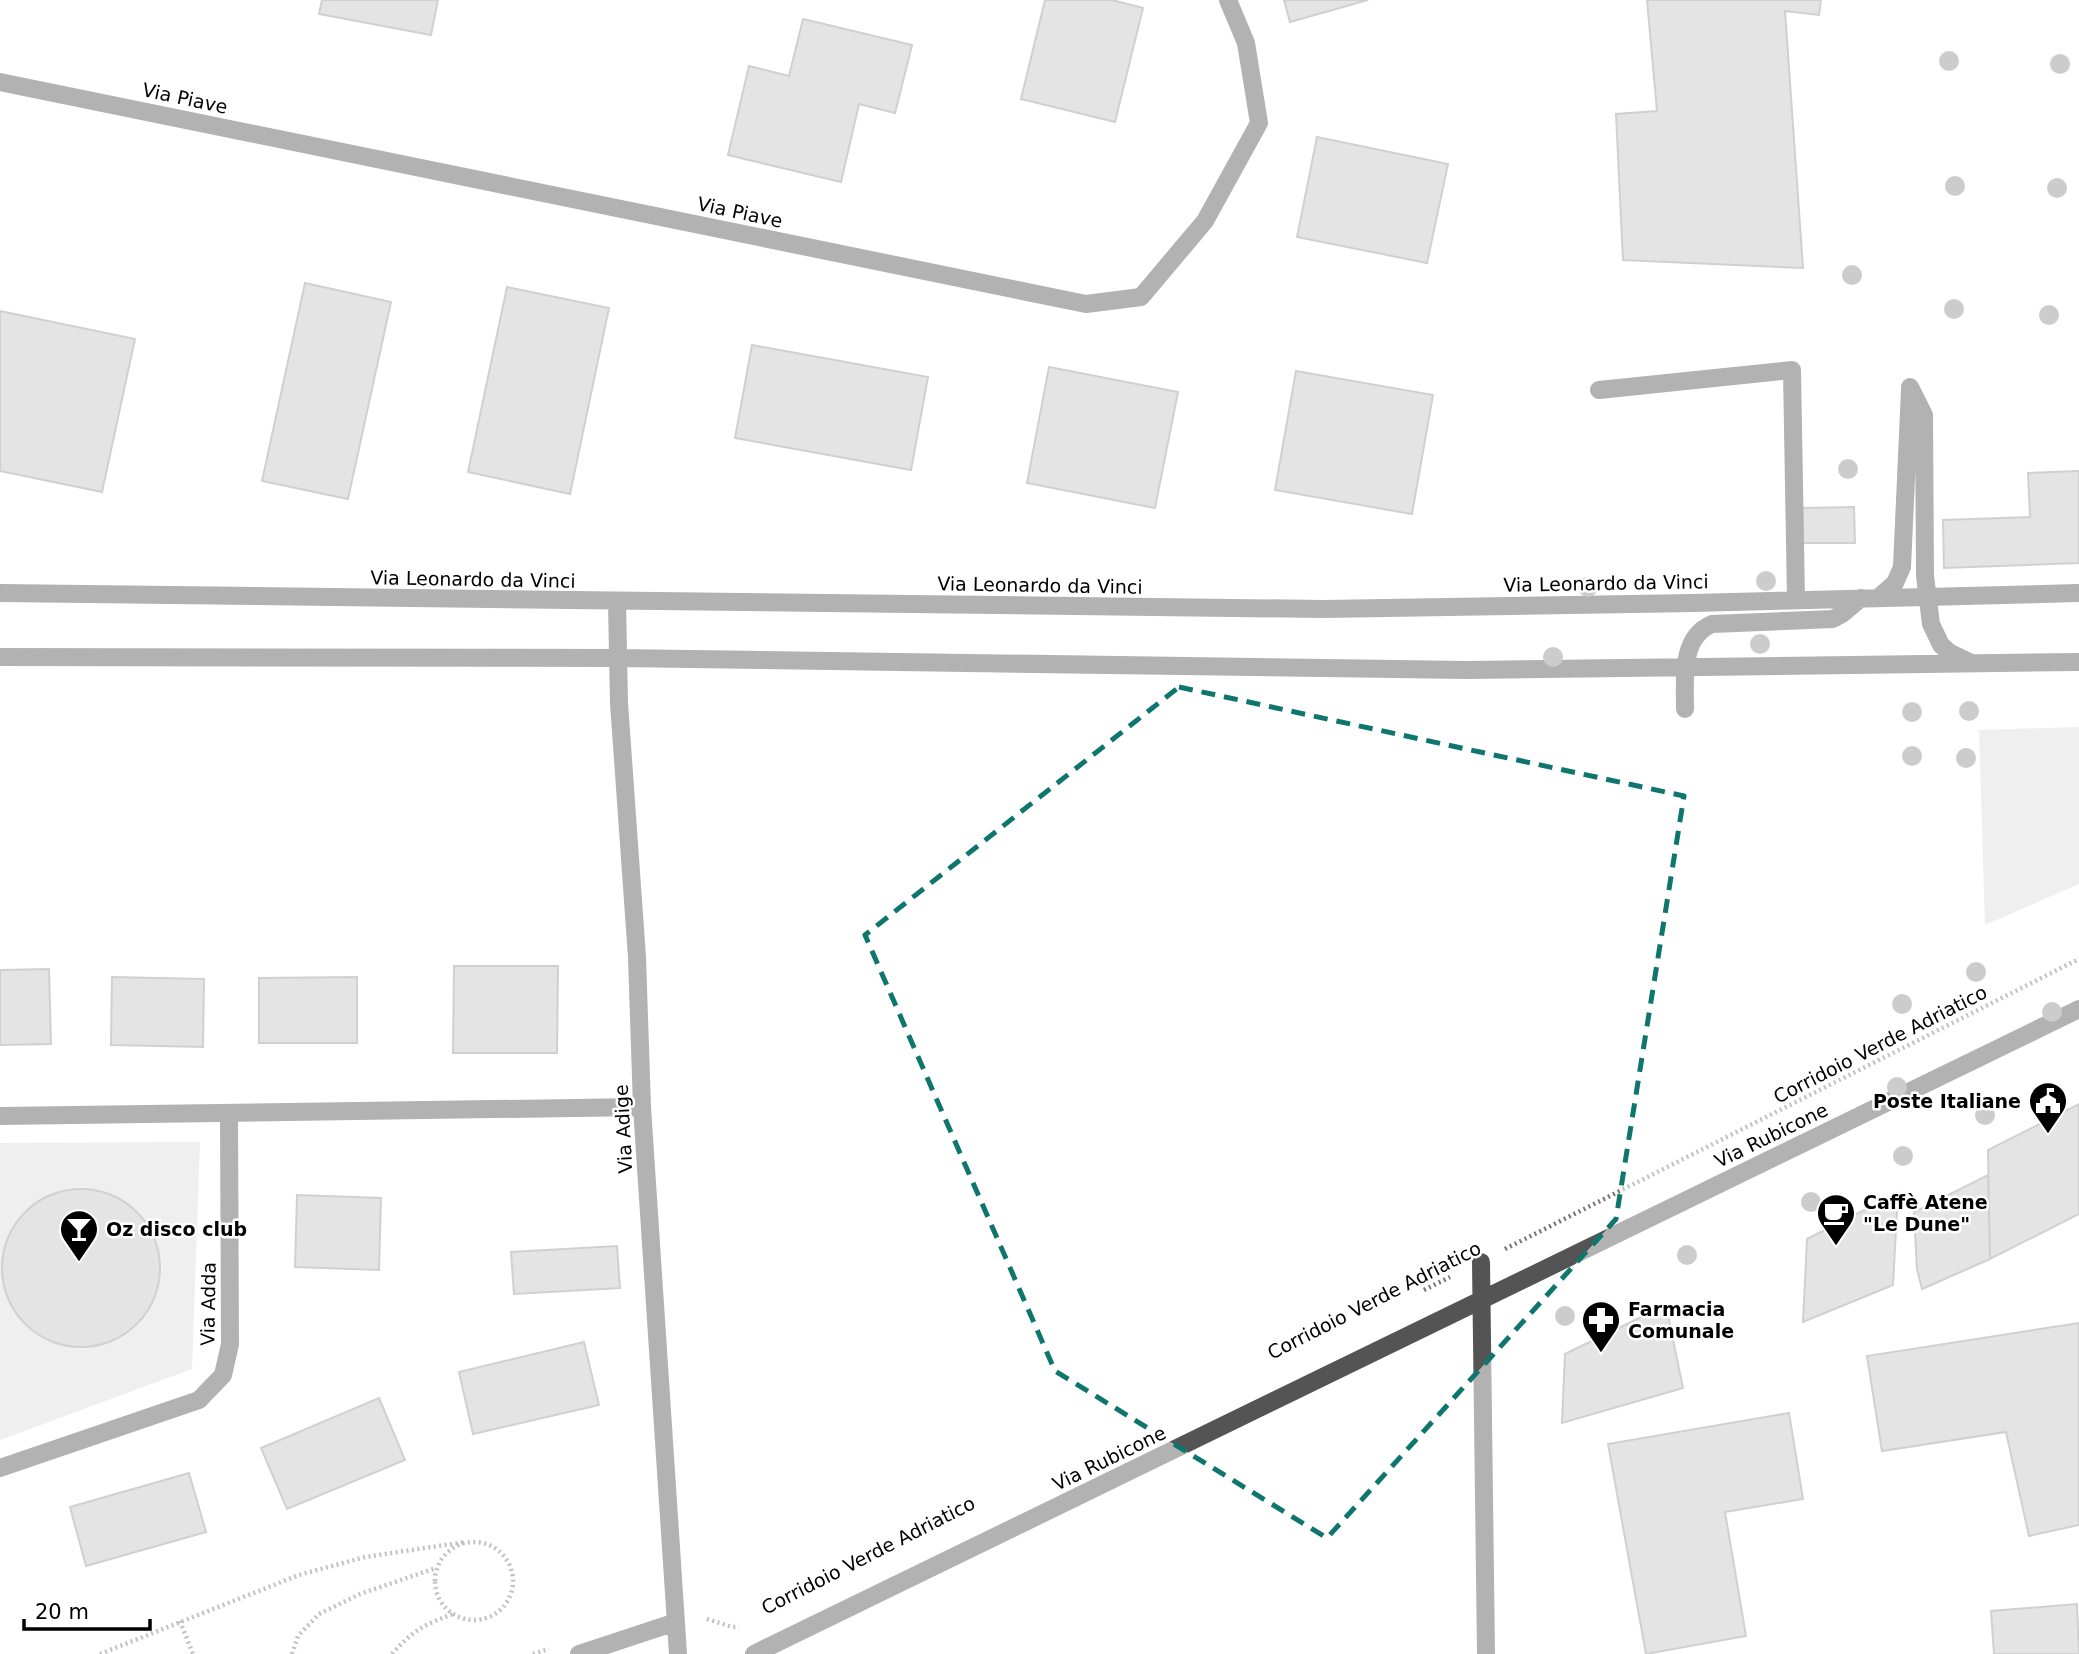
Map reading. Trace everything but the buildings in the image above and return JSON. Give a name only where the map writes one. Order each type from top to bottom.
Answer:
[{"type":"street","name":"Via Piave","points":[[0,82],[1086,304],[1141,297],[1205,221],[1259,122],[1247,43],[1228,0]]},
{"type":"street","points":[[1599,390],[1792,370],[1796,600]]},
{"type":"street","points":[[1685,709],[1690,644],[1700,629],[1708,625],[1833,619],[1895,583],[1902,567],[1909,384],[1924,415],[1926,596],[1931,624],[1941,645],[1950,653],[1972,663]]},
{"type":"street","name":"Via Leonardo da Vinci","points":[[0,593],[1323,609],[2079,593]]},
{"type":"street","name":"Via Adige","points":[[617,602],[619,703],[637,957],[642,1107],[678,1654]]},
{"type":"street","points":[[0,657],[618,658],[1467,670],[2079,662]]},
{"type":"street","name":"Via Rubicone","points":[[754,1654],[2079,1009]]},
{"type":"street","points":[[0,1116],[642,1107]]},
{"type":"street","name":"Via Adda","points":[[0,1468],[199,1400],[223,1375],[230,1343],[229,1114]]},
{"type":"street","points":[[1480,1262],[1486,1654]]},
{"type":"street","points":[[579,1654],[675,1615]]},
{"type":"path","name":"Corridoio Verde Adriatico","points":[[1418,1293],[2079,959]]},
{"type":"path","points":[[100,1654],[299,1575],[365,1557],[465,1542],[480,1541],[495,1546],[507,1558],[513,1571],[513,1587],[508,1602],[497,1613],[483,1620],[467,1620],[453,1614],[441,1604],[435,1590],[440,1559],[451,1548],[465,1542]]},
{"type":"path","points":[[292,1654],[298,1636],[319,1614],[360,1594],[437,1568]]},
{"type":"path","points":[[392,1654],[409,1634],[430,1622],[453,1614]]},
{"type":"path","name":"Corridoio Verde Adriatico","points":[[675,1615],[732,1627],[741,1626]]},
{"type":"path","points":[[180,1621],[193,1654]]},
{"type":"highlighted area","points":[[1179,687],[1684,796],[1616,1219],[1327,1538],[1055,1371],[865,935]]},
{"type":"shaded area","points":[[2079,727],[2079,884],[1985,925],[1979,730]]},
{"type":"shaded area","points":[[200,1142],[192,1369],[0,1440],[0,1143]]},
{"type":"place","name":"Poste Italiane","points":[[2048,1135]]},
{"type":"place","name":"Caffè Atene \"Le Dune\"","points":[[1836,1247]]},
{"type":"place","name":"Oz disco club","points":[[79,1263]]},
{"type":"place","name":"Farmacia Comunale","points":[[1601,1354]]}]
